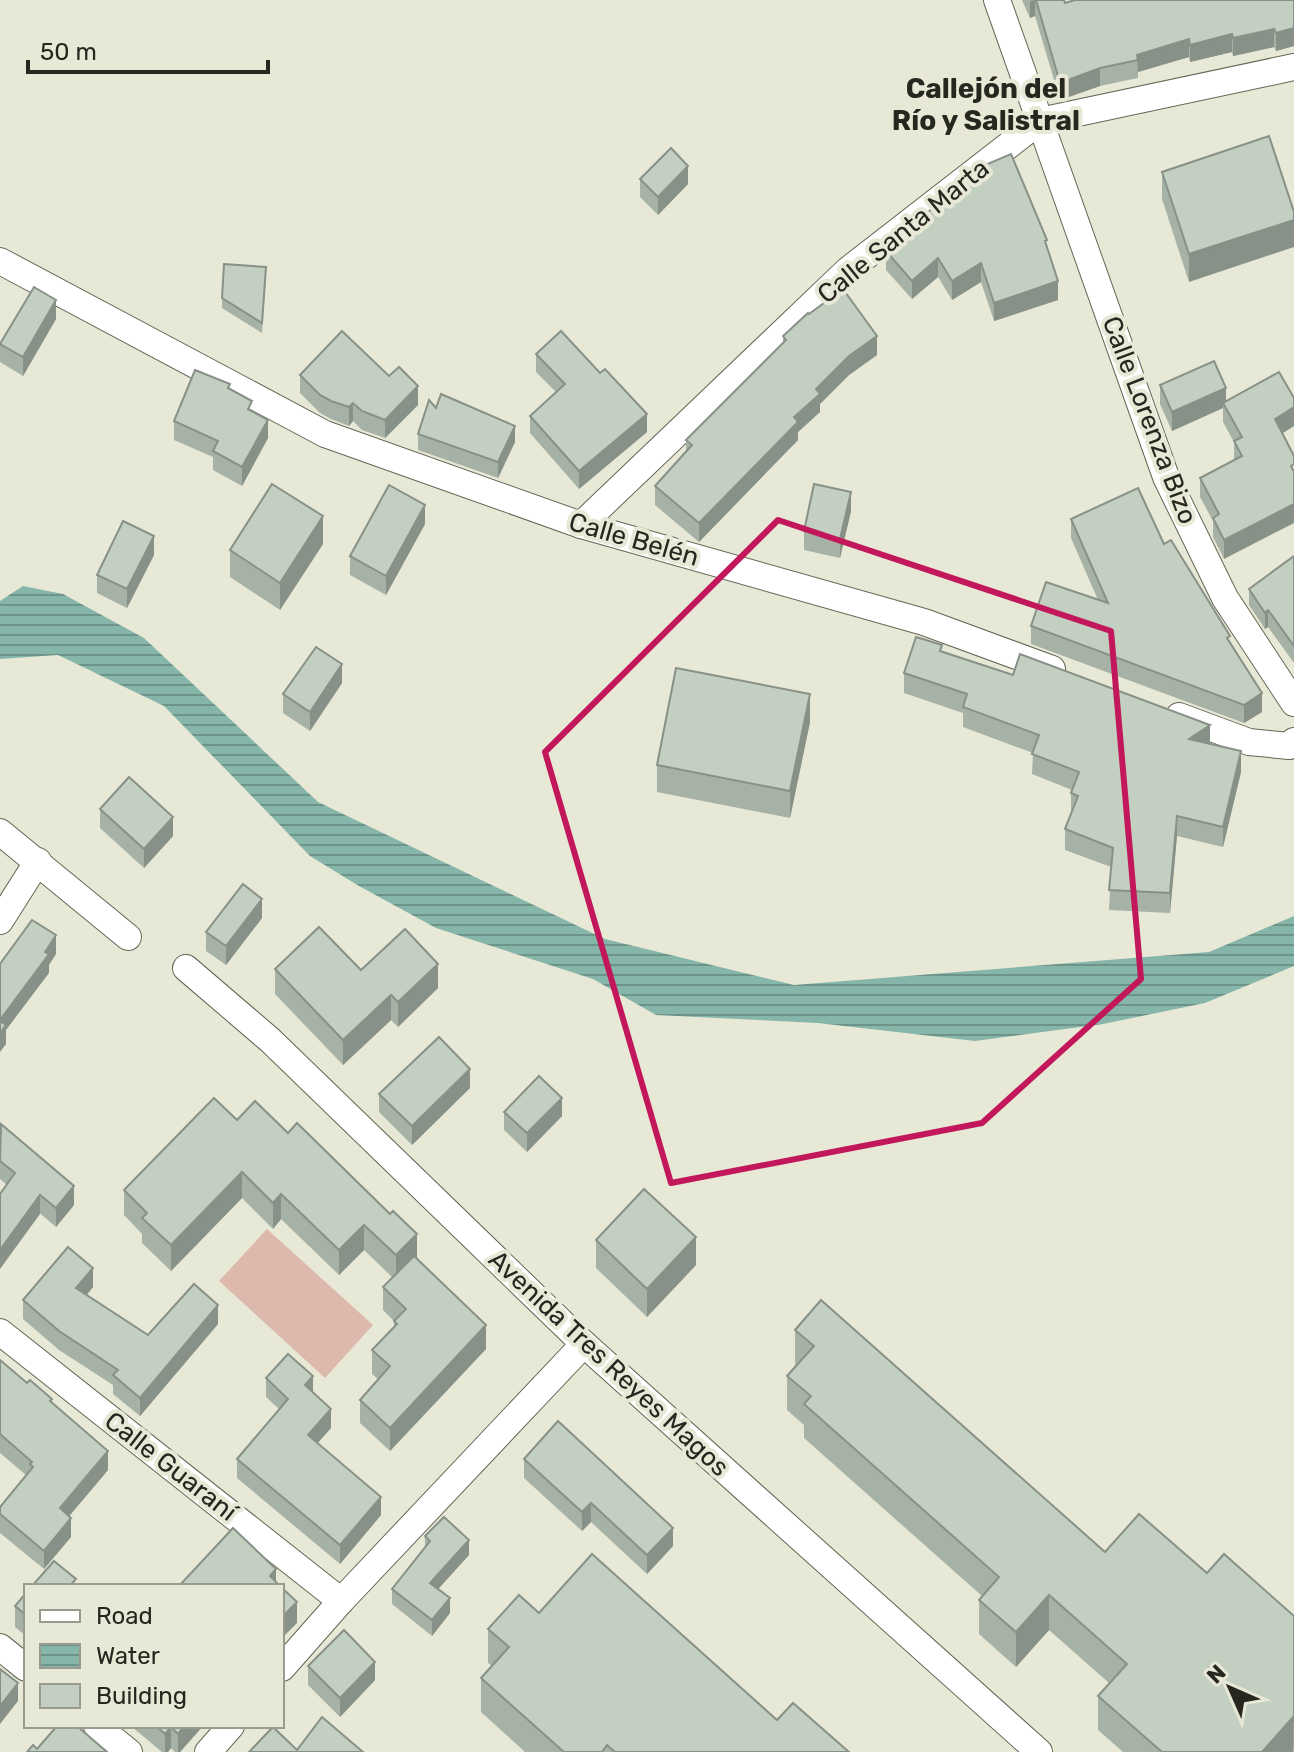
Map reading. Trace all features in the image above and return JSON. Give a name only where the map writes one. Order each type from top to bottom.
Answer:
[{"type":"street","name":"Calle Lorenza Bizo","points":[[997,0],[1166,477],[1225,598],[1294,703]]},
{"type":"street","name":"Calle Santa Marta","points":[[581,525],[848,270],[1040,121],[1294,67]]},
{"type":"street","name":"Calle Belén","points":[[0,261],[325,434],[581,525],[924,622],[1072,677]]},
{"type":"street","points":[[1160,709],[1249,742],[1289,746],[1294,741]]},
{"type":"street","points":[[0,832],[128,937]]},
{"type":"street","points":[[0,921],[38,861]]},
{"type":"street","name":"Avenida Tres Reyes Magos","points":[[186,968],[270,1040],[584,1344],[1039,1752]]},
{"type":"street","name":"Calle Guaraní","points":[[0,1332],[341,1601]]},
{"type":"street","points":[[284,1666],[341,1601],[584,1344]]},
{"type":"street","points":[[0,1647],[24,1666]]},
{"type":"street","points":[[99,1728],[129,1752]]},
{"type":"street","points":[[208,1752],[229,1728]]},
{"type":"highlighted area","points":[[778,520],[1111,631],[1141,979],[982,1123],[671,1183],[545,752]]},
{"type":"shaded area","points":[[267,1229],[373,1325],[325,1378],[219,1281]]},
{"type":"water","points":[[23,586],[63,594],[144,638],[318,802],[605,939],[794,985],[1209,952],[1294,916],[1294,966],[1205,1003],[1103,1024],[975,1041],[818,1023],[656,1015],[593,979],[436,928],[310,856],[164,706],[58,655],[0,659],[0,601]]},
{"type":"building","points":[[1036,0],[1064,0],[1065,3],[1075,0],[1294,0],[1294,28],[1233,38],[1232,34],[1190,45],[1189,39],[1137,55],[1138,60],[1100,68],[1060,83]]},
{"type":"building","points":[[1269,136],[1294,220],[1189,254],[1162,172]]},
{"type":"building","points":[[671,148],[688,166],[658,197],[640,179]]},
{"type":"building","points":[[1011,154],[1047,240],[1058,281],[994,303],[981,263],[952,281],[938,258],[912,281],[886,251],[918,224],[915,220],[948,199],[945,196],[985,165]]},
{"type":"building","points":[[224,264],[266,267],[262,323],[222,298]]},
{"type":"building","points":[[34,287],[56,300],[23,357],[0,344]]},
{"type":"building","points":[[843,289],[877,336],[849,356],[816,389],[820,394],[794,417],[798,422],[699,523],[655,486],[692,445],[686,440],[786,340],[783,336],[808,313]]},
{"type":"building","points":[[342,331],[389,376],[399,367],[418,386],[385,420],[362,411],[353,403],[349,407],[331,401],[320,395],[300,375]]},
{"type":"building","points":[[561,331],[600,373],[605,369],[647,414],[579,471],[530,416],[565,384],[536,354]]},
{"type":"building","points":[[1214,361],[1226,388],[1172,412],[1160,385]]},
{"type":"building","points":[[195,370],[230,384],[228,388],[252,401],[248,409],[268,420],[242,467],[213,451],[218,441],[174,421]]},
{"type":"building","points":[[1279,372],[1294,398],[1294,407],[1275,419],[1294,456],[1291,466],[1294,472],[1294,504],[1224,540],[1213,518],[1219,514],[1200,478],[1242,456],[1234,441],[1242,437],[1223,403]]},
{"type":"building","points":[[441,394],[515,426],[498,462],[418,434],[429,400],[436,408]]},
{"type":"building","points":[[272,484],[323,516],[280,583],[230,550]]},
{"type":"building","points":[[814,484],[851,492],[840,539],[804,531]]},
{"type":"building","points":[[389,485],[425,505],[386,576],[350,556]]},
{"type":"building","points":[[1138,488],[1164,544],[1171,540],[1262,693],[1244,705],[1031,626],[1046,582],[1108,603],[1071,519]]},
{"type":"building","points":[[123,521],[154,536],[127,589],[97,575]]},
{"type":"building","points":[[1294,556],[1294,646],[1249,589]]},
{"type":"building","points":[[916,637],[942,645],[940,651],[1013,675],[1020,654],[1210,725],[1189,739],[1241,751],[1223,827],[1177,816],[1170,893],[1109,890],[1113,848],[1065,829],[1078,796],[1071,793],[1079,772],[1032,754],[1039,735],[963,707],[967,694],[904,673]]},
{"type":"building","points":[[316,647],[342,664],[310,712],[283,694]]},
{"type":"building","points":[[676,668],[810,694],[790,791],[657,765]]},
{"type":"building","points":[[129,777],[173,817],[144,849],[100,809]]},
{"type":"building","points":[[243,884],[262,899],[226,946],[206,932]]},
{"type":"building","points":[[32,920],[56,935],[45,952],[49,954],[0,1020],[0,964]]},
{"type":"building","points":[[319,927],[361,970],[405,929],[438,964],[398,1002],[391,995],[343,1040],[275,969]]},
{"type":"building","points":[[439,1037],[470,1069],[412,1126],[379,1094]]},
{"type":"building","points":[[539,1076],[562,1098],[527,1133],[504,1112]]},
{"type":"building","points":[[214,1098],[237,1120],[255,1101],[288,1133],[297,1123],[390,1214],[393,1211],[417,1234],[396,1255],[364,1225],[339,1250],[281,1194],[273,1203],[242,1172],[171,1245],[142,1218],[147,1213],[124,1190]]},
{"type":"building","points":[[1,1124],[74,1186],[56,1208],[40,1195],[0,1250],[0,1194],[15,1173],[0,1161]]},
{"type":"building","points":[[644,1189],[696,1237],[647,1289],[596,1240]]},
{"type":"building","points":[[68,1247],[93,1268],[76,1288],[148,1335],[194,1284],[218,1305],[140,1398],[113,1375],[118,1370],[59,1331],[23,1300]]},
{"type":"building","points":[[414,1256],[486,1325],[390,1428],[360,1400],[390,1366],[372,1350],[397,1324],[394,1321],[406,1309],[383,1287]]},
{"type":"building","points":[[821,1300],[1105,1552],[1139,1514],[1207,1573],[1224,1554],[1294,1616],[1294,1716],[1262,1752],[1162,1752],[1098,1696],[1127,1664],[1049,1595],[1016,1632],[979,1600],[999,1577],[804,1404],[811,1396],[787,1376],[814,1346],[795,1330]]},
{"type":"building","points":[[288,1354],[313,1376],[305,1385],[331,1409],[308,1435],[381,1497],[340,1545],[237,1459],[288,1399],[266,1378]]},
{"type":"building","points":[[0,1360],[27,1383],[30,1380],[108,1451],[60,1508],[71,1518],[44,1551],[0,1514],[0,1507],[33,1467],[32,1462],[0,1434]]},
{"type":"building","points":[[558,1421],[673,1528],[647,1555],[591,1503],[582,1512],[524,1459]]},
{"type":"building","points":[[444,1517],[469,1540],[430,1583],[450,1598],[432,1620],[392,1589],[430,1541],[425,1536]]},
{"type":"building","points":[[233,1528],[276,1569],[270,1576],[278,1584],[181,1584]]},
{"type":"building","points":[[592,1554],[777,1720],[793,1703],[849,1752],[615,1752],[607,1745],[602,1752],[564,1752],[481,1678],[509,1647],[488,1629],[519,1595],[539,1613]]},
{"type":"building","points":[[54,1561],[76,1579],[72,1584],[34,1584]]},
{"type":"building","points":[[284,1590],[297,1602],[284,1615]]},
{"type":"building","points":[[24,1595],[24,1613],[15,1606]]},
{"type":"building","points":[[344,1630],[375,1662],[340,1698],[308,1666]]},
{"type":"building","points":[[0,1669],[18,1683],[0,1706]]},
{"type":"building","points":[[322,1717],[363,1752],[249,1752],[272,1728],[297,1750]]},
{"type":"building","points":[[55,1728],[79,1728],[107,1752],[27,1752],[33,1745],[37,1749]]},
{"type":"district","name":"Callejón del Río y Salistral","points":[[986,104]]}]
